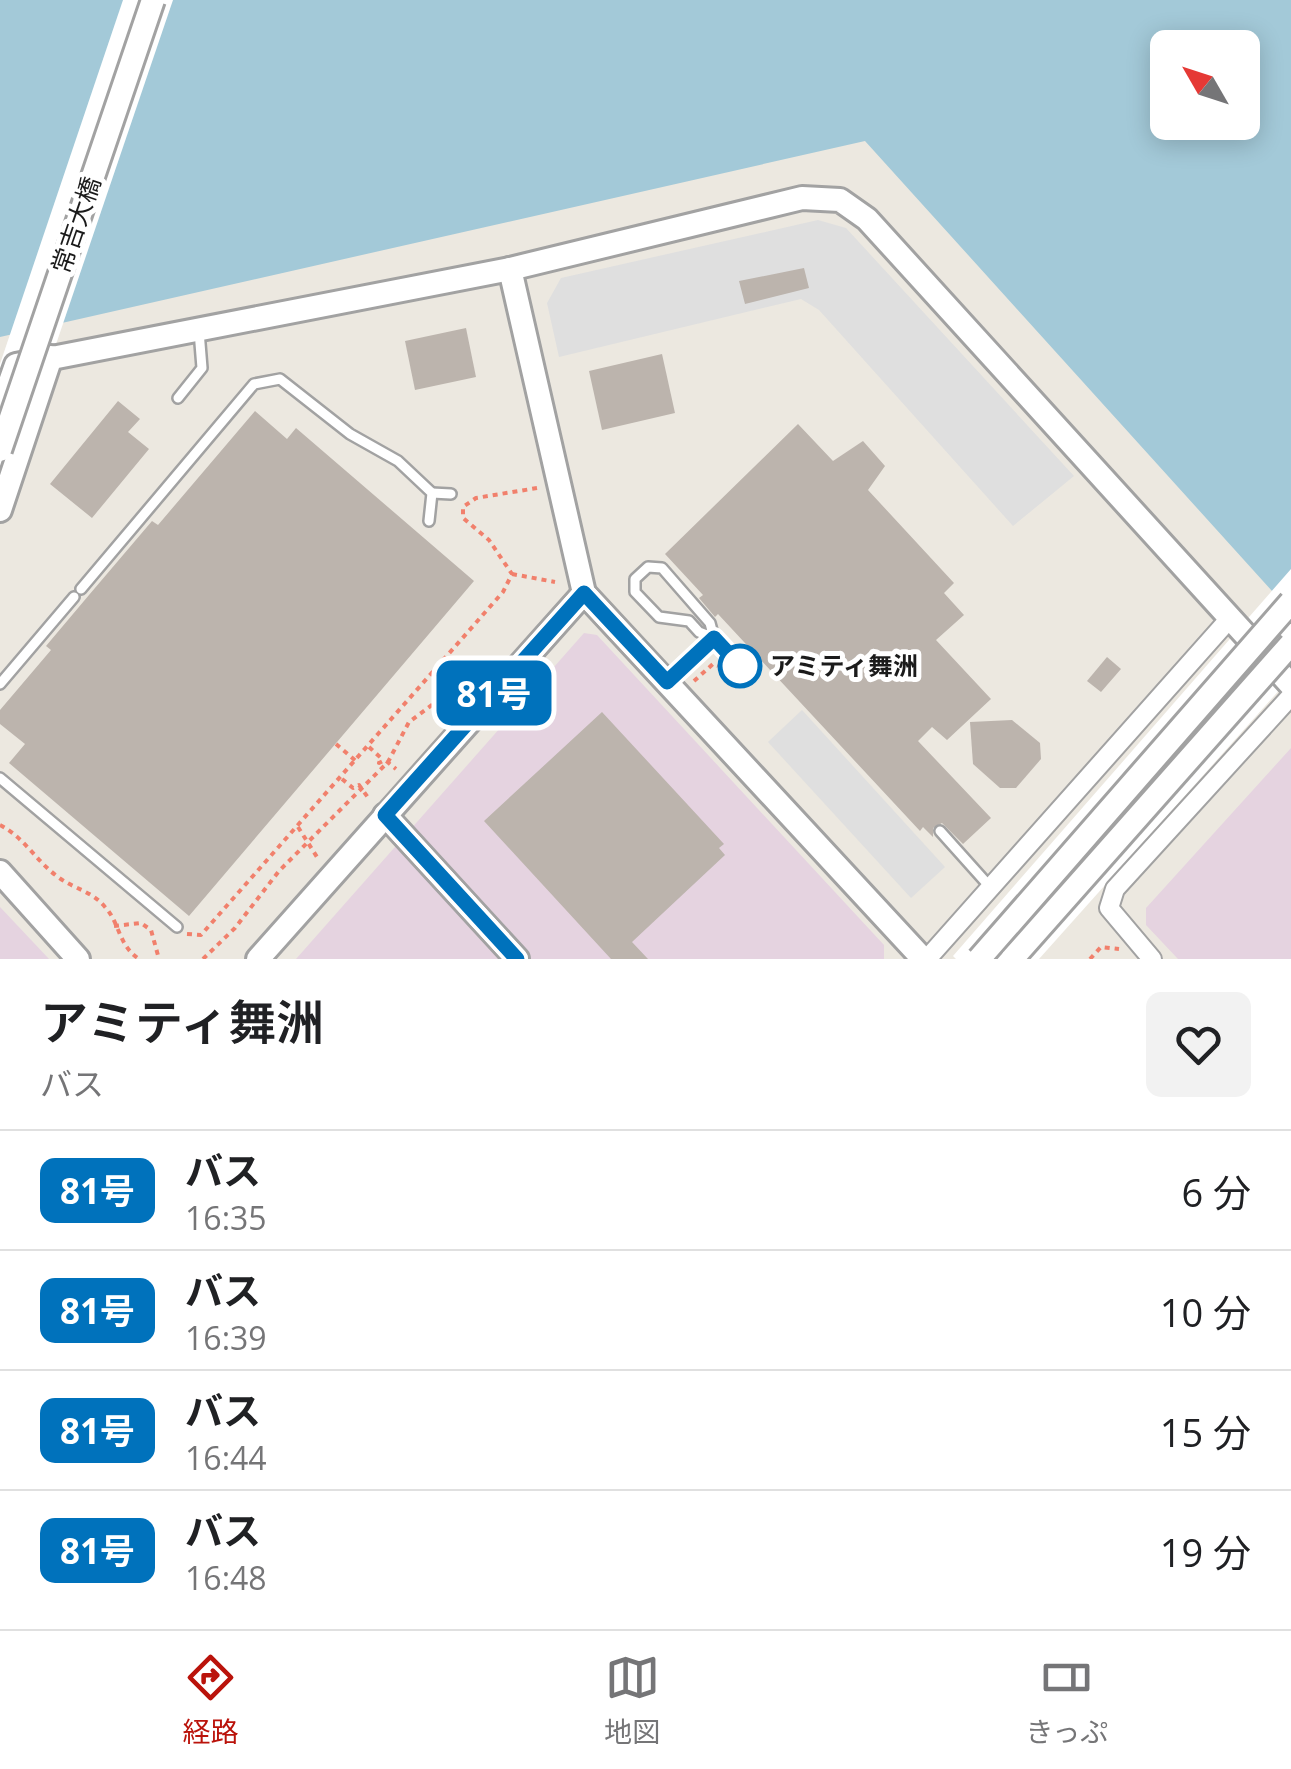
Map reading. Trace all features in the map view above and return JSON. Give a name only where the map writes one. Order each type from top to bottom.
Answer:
[{"type":"street","name":"常吉大橋","points":[[0,450],[153,0]]},
{"type":"street","points":[[0,410],[16,365],[510,269],[802,198],[840,200],[867,219],[1291,685]]},
{"type":"street","points":[[510,269],[584,593],[679,683],[925,959],[1230,617]]},
{"type":"street","points":[[0,510],[51,357]]},
{"type":"street","points":[[258,959],[377,807],[584,593]]},
{"type":"street","points":[[979,959],[1291,602]]},
{"type":"street","points":[[1012,959],[1291,644]]},
{"type":"street","points":[[1152,959],[1109,908],[1116,888],[1291,696]]},
{"type":"street","points":[[377,807],[517,959]]},
{"type":"street","points":[[0,872],[78,959]]},
{"type":"lane","points":[[178,398],[202,368],[198,328]]},
{"type":"lane","points":[[0,684],[254,384],[280,378],[350,434],[398,461],[432,493],[451,494]]},
{"type":"lane","points":[[429,521],[432,493]]},
{"type":"lane","points":[[714,638],[710,623],[662,568],[648,567],[636,579],[635,592],[659,618],[689,621],[699,632],[714,638],[740,666]]},
{"type":"lane","points":[[679,683],[714,638]]},
{"type":"lane","points":[[0,778],[178,927]]},
{"type":"lane","points":[[940,831],[991,888]]},
{"type":"path","points":[[537,488],[476,498],[463,507],[463,518],[497,549],[512,574],[555,582]]},
{"type":"path","points":[[178,927],[187,934],[201,934],[503,592],[512,574]]},
{"type":"path","points":[[679,683],[713,664],[718,666]]},
{"type":"path","points":[[202,959],[361,792],[371,775],[388,762],[409,722],[456,687],[471,684]]},
{"type":"path","points":[[336,744],[356,761]]},
{"type":"path","points":[[368,747],[381,758],[380,763],[388,762]]},
{"type":"path","points":[[388,762],[396,770]]},
{"type":"path","points":[[340,778],[353,788],[359,785],[377,807]]},
{"type":"path","points":[[0,824],[22,837],[63,881],[89,892],[108,909],[114,926],[139,959]]},
{"type":"path","points":[[298,827],[317,857]]},
{"type":"path","points":[[114,926],[140,923],[151,930],[159,959]]},
{"type":"path","points":[[1090,959],[1101,947],[1124,950]]},
{"type":"shaded area","points":[[818,220],[846,228],[1074,476],[1013,526],[819,310],[801,299],[559,357],[547,303],[561,278]]},
{"type":"shaded area","points":[[584,633],[597,635],[884,945],[884,959],[296,959]]},
{"type":"shaded area","points":[[802,710],[945,867],[911,898],[768,742]]},
{"type":"shaded area","points":[[1291,748],[1291,959],[1178,959],[1146,925],[1146,908]]},
{"type":"shaded area","points":[[0,907],[49,959],[0,959]]},
{"type":"water","points":[[0,0],[1291,0],[1291,612],[865,141],[0,337]]},
{"type":"pier","points":[[123,0],[173,0],[17,459],[0,488],[0,364]]},
{"type":"pier","points":[[1291,569],[1291,677],[1039,959],[956,959],[953,956]]},
{"type":"building","points":[[804,268],[809,288],[745,304],[739,281]]},
{"type":"building","points":[[466,328],[476,377],[415,390],[405,341]]},
{"type":"building","points":[[662,354],[675,413],[602,430],[589,371]]},
{"type":"building","points":[[118,401],[140,419],[128,432],[149,449],[92,518],[50,484]]},
{"type":"building","points":[[255,411],[287,439],[296,428],[474,581],[189,916],[9,763],[25,744],[0,724],[0,710],[51,650],[46,646],[152,521],[158,525]]},
{"type":"building","points":[[798,424],[833,461],[863,441],[885,466],[868,490],[954,583],[944,593],[964,615],[936,640],[991,699],[947,740],[932,727],[918,741],[991,818],[963,844],[942,823],[933,828],[933,837],[923,827],[920,831],[718,614],[715,617],[699,598],[703,595],[665,554]]},
{"type":"building","points":[[1107,657],[1121,669],[1101,692],[1087,681]]},
{"type":"building","points":[[602,712],[724,844],[719,848],[725,855],[632,942],[648,959],[611,959],[484,821]]},
{"type":"building","points":[[1012,720],[1040,743],[1041,759],[1016,788],[1000,788],[973,764],[970,722]]},
{"type":"bus line","name":"81号","points":[[517,959],[385,815],[584,593],[667,682],[714,638],[740,666]]},
{"type":"place","name":"アミティ舞洲","points":[[740,666]]}]
